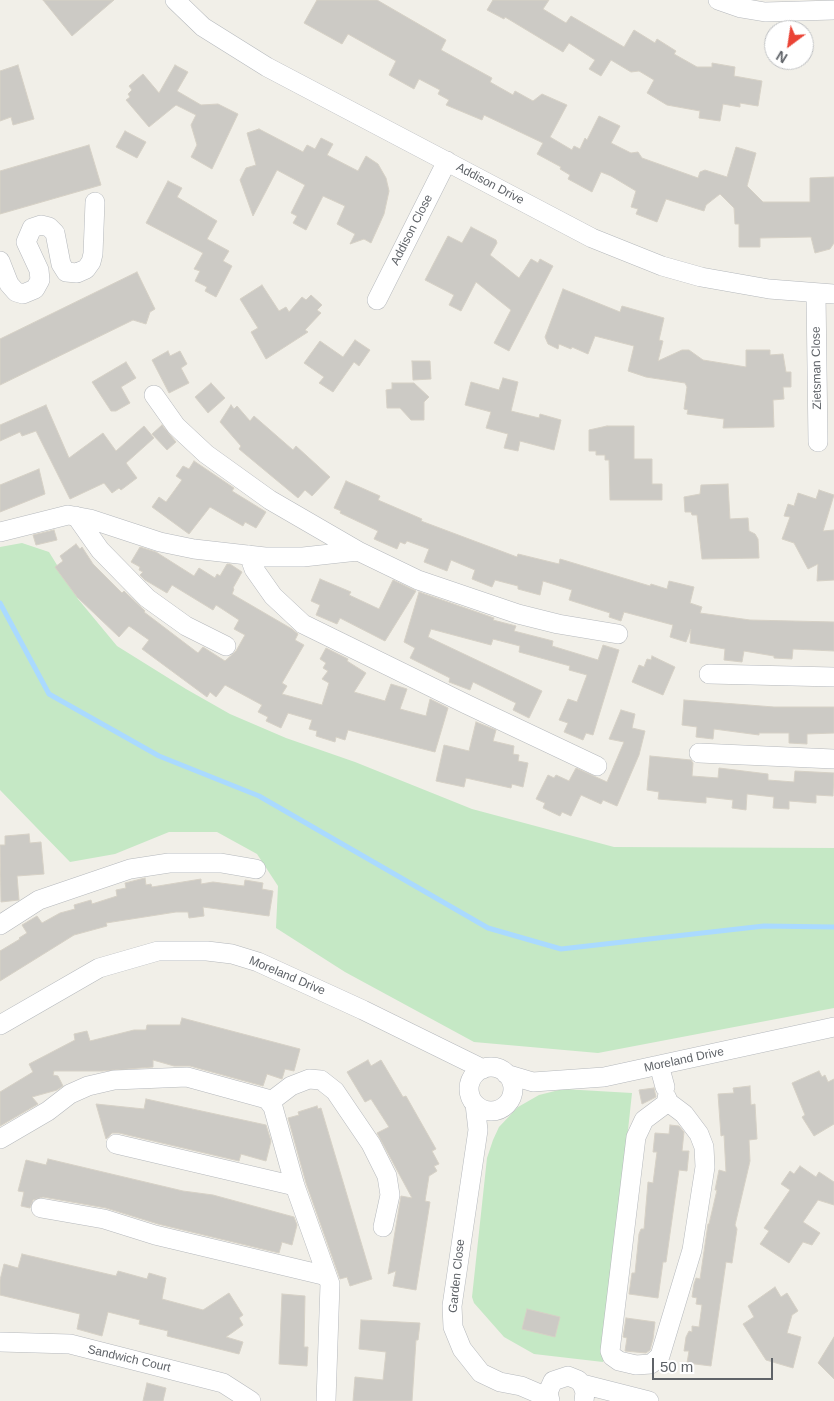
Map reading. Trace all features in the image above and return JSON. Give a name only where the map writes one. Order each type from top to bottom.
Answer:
[{"type":"street","name":"Addison Drive","points":[[175,0],[203,27],[267,67],[592,238],[654,263],[701,277],[737,284],[825,294]]},
{"type":"street","points":[[718,0],[740,8],[765,12],[834,10]]},
{"type":"street","name":"Addison Close","points":[[377,300],[447,161]]},
{"type":"street","points":[[0,261],[9,284],[16,292],[23,294],[35,289],[40,280],[39,270],[26,242],[32,228],[41,225],[55,233],[61,264],[66,272],[76,274],[86,269],[92,258],[95,202]]},
{"type":"street","name":"Zietsman Close","points":[[818,442],[825,294]]},
{"type":"street","points":[[154,395],[176,426],[206,454],[270,500],[358,551],[418,580],[510,612],[558,624],[618,634]]},
{"type":"street","points":[[0,532],[68,515],[194,549],[249,555],[303,557],[358,551]]},
{"type":"street","points":[[76,516],[100,550],[147,598],[186,626],[226,646]]},
{"type":"street","points":[[249,555],[254,569],[272,596],[286,611],[303,624],[597,766]]},
{"type":"street","points":[[709,674],[834,677]]},
{"type":"street","points":[[699,753],[834,759]]},
{"type":"street","points":[[0,925],[40,900],[130,869],[169,863],[221,863],[256,869]]},
{"type":"street","name":"Moreland Drive","points":[[0,1024],[99,968],[158,951],[207,951],[232,954],[258,962],[363,1010],[458,1058],[477,1076]]},
{"type":"street","name":"Moreland Drive","points":[[506,1074],[532,1082],[577,1081],[834,1027]]},
{"type":"street","points":[[660,1065],[667,1096],[699,1134],[704,1146],[705,1167],[692,1250],[660,1356],[651,1364],[636,1365],[619,1361],[612,1356],[610,1351],[636,1137],[644,1120],[667,1096]]},
{"type":"street","points":[[478,1130],[475,1104],[470,1094],[477,1076],[496,1068],[506,1074],[512,1085],[511,1098]]},
{"type":"street","points":[[0,1139],[48,1111],[70,1094],[88,1086],[114,1080],[187,1077],[262,1096],[270,1102],[295,1186],[327,1276],[331,1294],[326,1401]]},
{"type":"street","points":[[270,1102],[291,1086],[309,1079],[321,1080],[335,1090],[372,1144],[388,1176],[390,1195],[383,1227]]},
{"type":"street","points":[[475,1104],[483,1110],[493,1111],[504,1107],[511,1098],[532,1082]]},
{"type":"street","points":[[478,1130],[493,1111]]},
{"type":"street","name":"Garden Close","points":[[478,1130],[452,1306],[453,1327],[462,1349],[481,1373],[500,1382],[550,1393],[568,1376],[578,1380],[583,1395]]},
{"type":"street","points":[[116,1144],[295,1186]]},
{"type":"street","points":[[41,1208],[104,1219],[155,1235],[327,1276]]},
{"type":"street","name":"Sandwich Court","points":[[0,1342],[70,1344],[223,1383],[251,1401]]},
{"type":"street","points":[[583,1395],[613,1393],[649,1401]]},
{"type":"green space","points":[[22,543],[49,552],[78,599],[117,646],[186,689],[230,714],[286,738],[355,762],[472,809],[614,847],[834,848],[834,1008],[598,1053],[474,1042],[345,972],[276,928],[278,886],[257,854],[217,832],[169,832],[115,854],[70,862],[0,790],[0,547]]},
{"type":"green space","points":[[563,1089],[632,1093],[603,1362],[534,1354],[504,1337],[474,1303],[472,1297],[487,1158],[493,1140],[499,1127],[518,1107],[539,1095]]},
{"type":"building","points":[[43,0],[114,0],[72,36]]},
{"type":"building","points":[[317,0],[377,0],[446,40],[441,50],[492,78],[490,82],[513,95],[515,91],[533,101],[542,94],[567,105],[550,137],[572,150],[574,146],[580,149],[585,138],[587,140],[599,116],[620,126],[611,143],[631,153],[638,152],[642,158],[698,178],[700,172],[705,170],[727,177],[736,147],[756,153],[747,186],[763,202],[810,202],[810,178],[834,177],[834,243],[830,249],[815,253],[811,237],[760,238],[760,247],[739,247],[739,224],[735,224],[734,208],[720,194],[706,205],[704,211],[666,199],[657,222],[636,214],[638,209],[631,207],[636,191],[611,176],[601,172],[592,192],[568,179],[570,175],[560,169],[561,167],[537,154],[543,143],[484,115],[482,120],[446,105],[449,100],[438,94],[440,90],[419,79],[414,89],[389,75],[396,61],[348,34],[342,44],[304,23]]},
{"type":"building","points":[[493,0],[549,0],[543,9],[566,23],[571,16],[624,47],[634,30],[655,43],[657,39],[676,51],[674,54],[697,67],[712,67],[712,63],[735,67],[734,76],[762,81],[758,106],[740,103],[740,107],[723,104],[720,121],[699,118],[700,111],[667,105],[647,93],[654,80],[639,71],[631,72],[611,60],[601,76],[589,69],[595,60],[569,43],[563,52],[505,17],[504,19],[487,10]]},
{"type":"building","points":[[18,65],[34,119],[13,125],[11,117],[0,121],[0,71]]},
{"type":"building","points":[[175,65],[188,72],[177,91],[201,105],[218,104],[238,114],[212,169],[191,157],[197,145],[191,125],[196,115],[176,105],[149,127],[126,100],[130,97],[128,94],[132,90],[129,86],[143,74],[159,93]]},
{"type":"building","points":[[259,129],[303,152],[307,145],[315,149],[321,138],[333,144],[327,155],[358,171],[366,156],[378,164],[386,178],[389,191],[384,214],[371,243],[364,239],[350,244],[355,234],[337,224],[345,206],[323,196],[306,230],[293,223],[297,216],[291,213],[305,185],[277,170],[253,216],[240,180],[246,168],[256,165],[247,133]]},
{"type":"building","points":[[125,131],[146,142],[137,158],[116,147]]},
{"type":"building","points":[[89,145],[101,185],[0,214],[0,171]]},
{"type":"building","points":[[168,181],[182,188],[177,197],[217,221],[207,239],[229,251],[223,261],[232,266],[216,297],[205,291],[207,287],[195,281],[200,271],[194,269],[203,253],[146,223]]},
{"type":"building","points":[[471,227],[496,240],[497,243],[490,255],[519,278],[531,259],[538,263],[540,259],[553,266],[509,351],[494,343],[511,310],[476,282],[461,311],[449,305],[454,295],[425,280],[448,236],[462,243]]},
{"type":"building","points":[[137,272],[155,309],[150,312],[146,324],[133,320],[0,385],[0,339]]},
{"type":"building","points":[[262,285],[279,311],[286,307],[289,312],[302,297],[306,300],[311,295],[322,305],[317,310],[321,313],[305,330],[308,332],[266,359],[251,332],[258,328],[240,299]]},
{"type":"building","points":[[563,289],[620,312],[622,306],[664,318],[659,340],[663,341],[658,361],[682,350],[689,350],[703,360],[746,367],[746,350],[770,350],[770,355],[783,354],[786,372],[791,372],[791,387],[783,387],[784,399],[773,400],[774,427],[723,428],[724,419],[687,414],[688,410],[684,409],[687,387],[685,383],[646,377],[628,371],[634,346],[595,336],[588,354],[572,347],[571,349],[559,344],[558,349],[548,344],[545,337]]},
{"type":"building","points":[[355,340],[370,350],[359,366],[354,362],[333,392],[319,383],[324,377],[304,363],[320,341],[343,357]]},
{"type":"building","points":[[168,351],[170,356],[180,351],[187,364],[181,368],[189,383],[169,393],[152,360]]},
{"type":"building","points":[[412,361],[430,361],[431,379],[413,380]]},
{"type":"building","points":[[126,362],[136,378],[121,387],[130,403],[116,411],[111,411],[92,382]]},
{"type":"building","points":[[503,378],[518,382],[511,411],[539,418],[540,414],[561,420],[554,450],[520,441],[518,451],[504,448],[508,434],[486,428],[491,412],[465,405],[471,382],[499,390]]},
{"type":"building","points":[[211,383],[225,398],[208,413],[195,397]]},
{"type":"building","points":[[392,383],[414,383],[429,397],[424,402],[424,420],[411,420],[400,408],[387,408],[386,390],[392,389]]},
{"type":"building","points":[[46,405],[69,458],[103,433],[116,451],[144,426],[154,438],[126,463],[137,478],[121,490],[119,488],[112,493],[104,483],[70,499],[36,431],[22,436],[20,432],[0,441],[0,425]]},
{"type":"building","points":[[231,405],[234,409],[237,406],[250,421],[254,416],[293,450],[296,446],[330,477],[312,496],[305,490],[298,498],[239,449],[241,446],[220,422]]},
{"type":"building","points":[[162,425],[176,442],[167,450],[152,434]]},
{"type":"building","points":[[607,426],[634,426],[634,459],[652,459],[652,484],[662,484],[662,500],[610,500],[609,460],[605,460],[605,455],[596,455],[596,451],[589,451],[589,430]]},
{"type":"building","points":[[194,461],[234,488],[232,491],[266,512],[256,528],[245,522],[243,526],[210,507],[189,534],[152,507],[159,497],[166,502],[182,480],[176,476],[183,466],[189,469]]},
{"type":"building","points":[[39,469],[45,494],[0,512],[0,485]]},
{"type":"building","points":[[346,481],[380,496],[378,500],[422,519],[421,521],[517,557],[518,554],[559,564],[560,559],[650,586],[651,584],[667,589],[669,581],[694,587],[690,603],[702,607],[700,613],[750,620],[834,622],[834,651],[793,649],[792,659],[774,658],[774,656],[744,651],[742,662],[724,660],[725,649],[690,643],[691,629],[686,642],[670,637],[673,625],[624,612],[621,621],[609,617],[610,613],[569,600],[572,590],[543,581],[540,595],[518,589],[518,586],[495,580],[492,587],[472,579],[475,570],[451,560],[447,571],[424,562],[429,549],[407,541],[405,544],[400,542],[397,549],[374,539],[378,531],[340,513],[341,511],[334,508]]},
{"type":"building","points":[[728,484],[730,519],[748,518],[749,531],[755,534],[758,539],[759,558],[702,559],[697,515],[685,512],[684,497],[700,494],[701,485]]},
{"type":"building","points":[[819,490],[834,495],[823,531],[834,530],[834,580],[817,581],[818,564],[808,569],[794,543],[782,539],[790,517],[784,516],[788,504],[794,506],[798,493],[816,499]]},
{"type":"building","points":[[54,530],[57,540],[36,545],[33,535]]},
{"type":"building","points":[[76,544],[80,549],[82,547],[93,564],[122,593],[124,591],[144,612],[198,653],[203,647],[225,661],[236,651],[245,635],[234,629],[239,620],[216,605],[213,610],[172,585],[167,593],[145,580],[140,575],[143,572],[139,570],[140,567],[131,562],[140,547],[156,552],[194,576],[199,568],[215,578],[217,574],[220,576],[227,564],[230,564],[242,572],[233,588],[232,594],[292,629],[298,634],[295,640],[304,645],[282,683],[287,686],[282,694],[322,705],[329,683],[322,679],[328,671],[323,668],[326,663],[320,659],[326,648],[348,659],[347,661],[366,673],[354,692],[385,701],[391,684],[407,689],[400,709],[426,716],[430,699],[448,708],[435,752],[348,730],[345,740],[336,737],[335,742],[316,736],[317,731],[309,729],[312,720],[288,713],[281,728],[266,721],[268,717],[258,712],[262,705],[225,685],[216,697],[210,692],[207,697],[142,649],[149,640],[129,626],[119,637],[77,597],[55,567],[63,561],[60,556]]},
{"type":"building","points":[[320,579],[351,592],[349,595],[379,609],[393,580],[416,591],[385,641],[340,618],[337,624],[316,615],[320,605],[311,601]]},
{"type":"building","points":[[419,592],[494,618],[493,620],[516,626],[514,631],[553,641],[552,646],[598,660],[603,645],[619,650],[593,735],[586,733],[583,740],[564,732],[568,723],[559,720],[568,699],[577,702],[587,675],[569,670],[570,666],[519,652],[520,646],[493,639],[491,645],[431,629],[428,637],[542,691],[529,718],[513,710],[516,703],[473,682],[470,690],[449,682],[450,678],[410,658],[415,648],[404,642]]},
{"type":"building","points":[[652,656],[675,667],[663,695],[632,682],[639,665],[644,667],[647,659],[651,660]]},
{"type":"building","points":[[684,700],[774,707],[834,707],[834,733],[807,734],[807,744],[789,743],[789,733],[759,733],[759,735],[714,729],[713,739],[696,737],[697,727],[682,725]]},
{"type":"building","points":[[621,710],[635,714],[632,728],[645,731],[639,755],[617,806],[603,800],[601,804],[581,795],[571,816],[562,812],[560,816],[543,808],[545,803],[536,799],[548,775],[554,778],[556,775],[569,781],[576,768],[607,782],[624,742],[609,739]]},
{"type":"building","points":[[476,722],[496,730],[493,741],[514,746],[513,754],[519,755],[518,761],[528,763],[523,787],[512,784],[511,788],[466,778],[464,787],[436,781],[444,745],[469,751]]},
{"type":"building","points":[[650,756],[691,760],[693,763],[692,776],[718,778],[719,768],[768,774],[768,780],[794,782],[795,771],[834,773],[833,796],[816,795],[816,803],[789,801],[789,809],[773,808],[774,797],[747,794],[746,810],[732,808],[733,800],[706,797],[706,803],[658,799],[659,792],[647,790]]},
{"type":"building","points":[[29,834],[30,843],[41,842],[44,874],[17,876],[19,900],[1,902],[0,845],[5,845],[5,836]]},
{"type":"building","points":[[145,878],[146,885],[151,884],[152,887],[201,879],[201,884],[213,882],[244,886],[245,880],[263,883],[262,889],[273,891],[269,916],[203,907],[204,916],[189,918],[188,912],[176,912],[106,923],[107,926],[74,935],[0,981],[0,951],[27,933],[22,925],[37,916],[42,923],[60,913],[75,909],[74,905],[91,900],[92,904],[117,896],[116,890],[126,888],[125,883]]},
{"type":"building","points":[[182,1018],[300,1049],[294,1071],[285,1069],[282,1079],[267,1074],[263,1086],[190,1066],[174,1066],[153,1060],[153,1067],[102,1071],[54,1071],[53,1075],[58,1076],[63,1086],[57,1090],[32,1097],[38,1104],[0,1126],[0,1092],[33,1072],[29,1064],[75,1040],[74,1034],[87,1031],[90,1041],[134,1030],[146,1030],[147,1025],[180,1025]]},
{"type":"building","points":[[368,1060],[371,1066],[381,1060],[403,1097],[406,1096],[436,1149],[432,1151],[439,1164],[434,1166],[437,1171],[429,1176],[425,1201],[430,1202],[416,1290],[393,1286],[396,1271],[388,1274],[401,1196],[412,1198],[377,1133],[389,1127],[371,1099],[365,1102],[347,1072]]},
{"type":"building","points":[[819,1071],[822,1077],[825,1075],[828,1082],[834,1079],[834,1124],[814,1136],[802,1117],[805,1115],[792,1083]]},
{"type":"building","points":[[750,1086],[751,1105],[755,1104],[757,1139],[749,1140],[750,1161],[735,1225],[737,1229],[732,1263],[726,1262],[711,1366],[687,1363],[689,1351],[684,1351],[686,1337],[689,1331],[692,1332],[692,1326],[699,1327],[702,1305],[696,1304],[697,1298],[692,1297],[694,1284],[696,1278],[700,1279],[708,1224],[717,1190],[715,1190],[719,1170],[726,1172],[724,1135],[721,1136],[718,1094],[734,1093],[733,1088]]},
{"type":"building","points":[[654,1088],[656,1097],[642,1104],[639,1090]]},
{"type":"building","points":[[146,1099],[266,1125],[271,1141],[266,1161],[241,1154],[239,1161],[119,1133],[112,1133],[106,1139],[96,1104],[144,1109]]},
{"type":"building","points":[[317,1106],[318,1109],[321,1108],[372,1279],[350,1286],[347,1277],[340,1279],[306,1183],[288,1118],[299,1115],[298,1112]]},
{"type":"building","points":[[670,1125],[679,1126],[684,1132],[682,1151],[689,1151],[687,1171],[679,1170],[666,1262],[663,1262],[658,1298],[629,1294],[632,1273],[635,1273],[639,1234],[641,1229],[644,1229],[648,1182],[653,1183],[657,1152],[653,1152],[655,1133],[669,1134]]},
{"type":"building","points":[[48,1159],[183,1191],[213,1195],[294,1217],[297,1225],[292,1245],[282,1242],[279,1253],[158,1224],[106,1208],[43,1197],[33,1200],[30,1208],[21,1206],[24,1192],[18,1191],[26,1160],[46,1165]]},
{"type":"building","points":[[800,1166],[816,1177],[819,1172],[834,1182],[834,1205],[818,1200],[803,1222],[820,1233],[812,1245],[803,1242],[789,1263],[760,1244],[769,1231],[764,1228],[790,1190],[781,1184],[790,1171],[794,1174]]},
{"type":"building","points":[[22,1254],[116,1276],[118,1271],[147,1279],[149,1273],[166,1278],[162,1299],[203,1310],[229,1293],[243,1315],[239,1318],[243,1325],[226,1337],[243,1342],[239,1354],[167,1336],[168,1331],[139,1324],[140,1320],[108,1312],[102,1336],[77,1329],[80,1314],[0,1295],[0,1280],[4,1264],[18,1268]]},
{"type":"building","points":[[775,1287],[781,1297],[787,1293],[798,1311],[792,1315],[787,1333],[801,1337],[793,1368],[766,1360],[743,1324],[754,1317],[748,1306]]},
{"type":"building","points":[[282,1294],[305,1296],[304,1347],[308,1347],[307,1366],[279,1364]]},
{"type":"building","points":[[527,1309],[560,1317],[555,1337],[522,1329]]},
{"type":"building","points":[[626,1318],[655,1322],[650,1350],[646,1353],[625,1351],[627,1338],[623,1337]]},
{"type":"building","points":[[361,1320],[420,1323],[418,1340],[416,1340],[412,1401],[353,1401],[355,1377],[383,1380],[386,1352],[359,1349]]},
{"type":"building","points":[[834,1337],[834,1379],[818,1363]]},
{"type":"building","points":[[147,1383],[166,1388],[163,1401],[143,1401]]},
{"type":"waterway","points":[[0,603],[49,694],[159,756],[259,796],[488,928],[561,949],[764,926],[834,927]]}]
